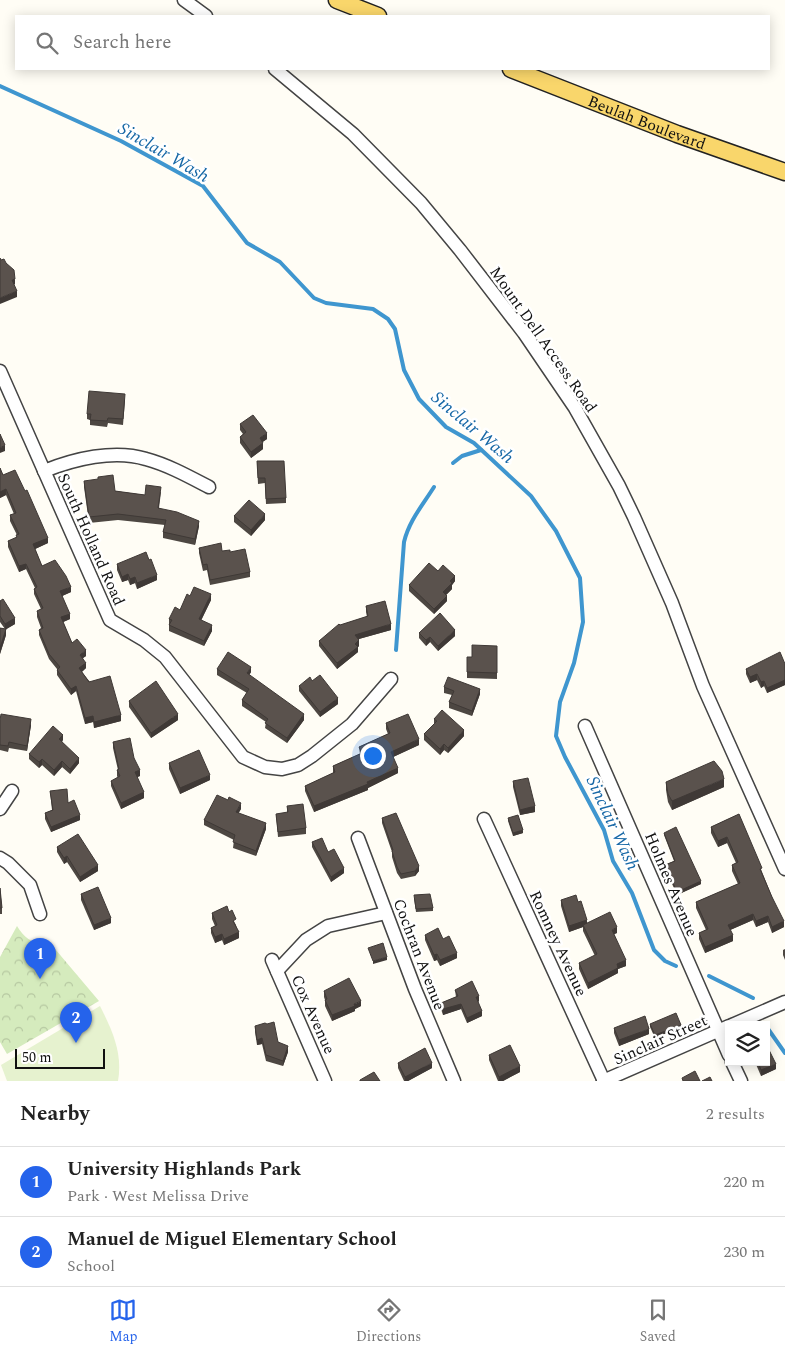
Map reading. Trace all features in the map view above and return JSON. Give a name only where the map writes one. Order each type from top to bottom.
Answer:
[{"type":"main road","points":[[337,0],[375,15]]},
{"type":"main road","name":"Beulah Boulevard","points":[[514,70],[677,134],[785,172]]},
{"type":"street","points":[[184,0],[205,15]]},
{"type":"street","name":"Mount Dell Access Road","points":[[276,70],[353,134],[421,203],[524,333],[576,408],[619,486],[672,603],[704,686],[785,869]]},
{"type":"street","name":"South Holland Road","points":[[0,371],[110,620],[144,640],[165,657],[243,758],[265,767],[282,769],[298,765],[352,724],[391,679]]},
{"type":"street","points":[[44,471],[82,459],[116,456],[144,458],[177,470],[209,487]]},
{"type":"street","name":"Holmes Avenue","points":[[585,726],[725,1025]]},
{"type":"street","points":[[0,809],[12,791]]},
{"type":"street","name":"Romney Avenue","points":[[484,819],[604,1081]]},
{"type":"street","name":"Cochran Avenue","points":[[358,838],[415,989],[454,1081]]},
{"type":"street","points":[[0,858],[8,863],[30,885],[40,914]]},
{"type":"street","name":"Cox Avenue","points":[[325,1081],[275,966],[306,940],[328,926],[386,913]]},
{"type":"street","name":"Sinclair Street","points":[[740,1021],[785,1002]]},
{"type":"street","name":"Sinclair Street","points":[[604,1081],[725,1027]]},
{"type":"street","points":[[734,1066],[741,1081]]},
{"type":"green space","points":[[17,926],[23,935],[31,940],[45,944],[50,943],[99,1001],[7,1054],[0,1042],[0,957]]},
{"type":"green space","points":[[100,1006],[118,1051],[118,1081],[7,1081],[1,1065]]},
{"type":"building","points":[[0,258],[1,260],[4,259],[14,270],[15,279],[12,280],[17,291],[0,298]]},
{"type":"building","points":[[89,391],[125,394],[123,419],[108,418],[107,421],[90,420],[91,414],[87,414]]},
{"type":"building","points":[[253,415],[267,433],[260,438],[263,443],[251,452],[240,437],[246,432],[240,424]]},
{"type":"building","points":[[0,434],[5,445],[0,448]]},
{"type":"building","points":[[257,461],[284,461],[286,498],[266,499],[265,478],[258,478]]},
{"type":"building","points":[[0,468],[3,475],[15,470],[25,491],[27,490],[48,538],[33,544],[42,566],[55,560],[71,587],[60,591],[70,614],[61,617],[72,643],[77,639],[86,650],[80,655],[86,663],[79,668],[89,682],[110,676],[121,715],[94,722],[93,716],[85,718],[76,686],[71,689],[57,670],[60,667],[49,654],[39,630],[43,628],[37,611],[43,608],[34,589],[37,587],[26,564],[19,566],[8,541],[19,534],[10,515],[16,513],[6,489],[0,492]]},
{"type":"building","points":[[113,475],[115,491],[145,495],[146,485],[161,487],[158,508],[177,512],[199,521],[195,539],[163,532],[166,520],[118,514],[89,517],[84,481]]},
{"type":"building","points":[[249,500],[265,514],[251,530],[234,516]]},
{"type":"building","points":[[221,543],[222,551],[230,550],[230,552],[245,549],[250,572],[210,580],[207,564],[203,565],[199,548]]},
{"type":"building","points":[[146,552],[157,575],[137,583],[135,577],[130,579],[128,574],[122,577],[117,564]]},
{"type":"building","points":[[429,563],[438,571],[443,565],[455,576],[450,581],[452,583],[443,592],[447,596],[434,609],[409,585]]},
{"type":"building","points":[[194,587],[211,594],[199,619],[212,625],[204,641],[169,625],[172,620],[169,619],[175,607],[180,610],[187,594],[190,596]]},
{"type":"building","points":[[3,599],[15,618],[5,624],[0,616],[0,601]]},
{"type":"building","points":[[385,601],[391,624],[355,635],[359,640],[355,644],[358,647],[337,663],[319,641],[339,624],[368,616],[366,606]]},
{"type":"building","points":[[440,613],[455,630],[438,646],[430,637],[426,640],[419,633]]},
{"type":"building","points":[[0,628],[6,629],[0,648]]},
{"type":"building","points":[[472,645],[497,646],[497,673],[467,672],[467,657],[472,657]]},
{"type":"building","points":[[228,652],[251,667],[247,673],[304,714],[287,738],[265,723],[268,719],[242,700],[249,689],[217,669]]},
{"type":"building","points":[[780,652],[785,664],[785,680],[767,688],[764,681],[761,682],[757,674],[750,677],[746,669]]},
{"type":"building","points":[[320,675],[338,698],[320,712],[299,686],[310,677],[312,681]]},
{"type":"building","points":[[448,677],[480,689],[472,711],[449,702],[454,691],[444,687]]},
{"type":"building","points":[[156,681],[178,714],[151,733],[129,701]]},
{"type":"building","points":[[442,710],[464,730],[448,748],[444,744],[440,749],[424,734],[437,721],[434,719]]},
{"type":"building","points":[[1,714],[31,719],[27,746],[9,742],[8,746],[0,745]]},
{"type":"building","points":[[408,714],[419,739],[391,752],[398,768],[367,782],[368,784],[314,806],[305,786],[335,772],[333,766],[362,753],[359,747],[390,733],[386,723]]},
{"type":"building","points":[[53,726],[63,735],[59,739],[79,758],[70,769],[62,761],[54,770],[42,759],[39,762],[29,754]]},
{"type":"building","points":[[130,738],[134,758],[140,770],[135,772],[144,792],[121,803],[111,781],[120,776],[117,770],[119,769],[113,742]]},
{"type":"building","points":[[199,750],[210,775],[180,788],[169,763]]},
{"type":"building","points":[[714,761],[722,771],[724,779],[672,801],[668,794],[666,782]]},
{"type":"building","points":[[528,778],[535,806],[520,810],[513,781]]},
{"type":"building","points":[[67,789],[68,803],[74,800],[80,815],[51,827],[45,813],[53,810],[50,791]]},
{"type":"building","points":[[217,795],[228,800],[229,797],[241,803],[236,812],[266,823],[256,851],[233,842],[235,835],[204,820]]},
{"type":"building","points":[[303,804],[306,828],[278,832],[276,814],[288,812],[287,806]]},
{"type":"building","points":[[396,813],[419,866],[415,871],[401,874],[397,867],[382,818]]},
{"type":"building","points":[[739,814],[762,868],[760,869],[784,921],[772,927],[768,916],[756,921],[753,914],[728,925],[733,935],[705,947],[699,933],[708,929],[696,902],[740,883],[732,865],[738,862],[727,837],[718,841],[711,827]]},
{"type":"building","points":[[518,815],[523,830],[513,833],[508,818]]},
{"type":"building","points":[[676,827],[701,881],[677,892],[665,865],[675,861],[664,833]]},
{"type":"building","points":[[78,834],[98,865],[80,877],[67,856],[64,858],[57,847]]},
{"type":"building","points":[[322,838],[328,852],[334,849],[344,868],[331,877],[312,842]]},
{"type":"building","points":[[98,887],[111,918],[94,925],[81,894]]},
{"type":"building","points":[[0,888],[2,908],[0,908]]},
{"type":"building","points":[[430,894],[433,908],[416,909],[414,895]]},
{"type":"building","points":[[576,895],[578,902],[581,901],[587,920],[569,926],[561,900]]},
{"type":"building","points":[[227,906],[229,912],[232,910],[236,919],[233,921],[239,932],[224,939],[222,934],[215,937],[211,928],[217,925],[212,913]]},
{"type":"building","points":[[610,912],[617,927],[612,930],[626,960],[617,964],[618,968],[588,983],[579,963],[597,954],[583,925]]},
{"type":"building","points":[[438,928],[443,939],[449,936],[457,953],[440,960],[437,954],[434,955],[425,935]]},
{"type":"building","points":[[383,943],[387,957],[373,961],[368,948]]},
{"type":"building","points":[[349,978],[361,1001],[354,1004],[355,1006],[332,1015],[325,1000],[327,999],[324,991]]},
{"type":"building","points":[[472,981],[479,996],[476,997],[482,1011],[467,1018],[461,1004],[443,1009],[441,1003],[458,996],[455,990]]},
{"type":"building","points":[[676,1013],[681,1025],[655,1035],[650,1024]]},
{"type":"building","points":[[645,1016],[649,1029],[619,1040],[614,1028]]},
{"type":"building","points":[[274,1022],[278,1042],[288,1046],[283,1061],[266,1055],[262,1038],[257,1040],[255,1026]]},
{"type":"building","points":[[510,1045],[520,1066],[499,1077],[489,1055]]},
{"type":"building","points":[[425,1048],[432,1063],[405,1077],[398,1063]]},
{"type":"building","points":[[770,1052],[776,1064],[761,1070],[760,1066],[770,1066]]},
{"type":"building","points":[[695,1071],[700,1081],[683,1081],[682,1078]]},
{"type":"building","points":[[374,1072],[380,1081],[360,1081],[360,1080]]},
{"type":"building","points":[[710,1077],[712,1081],[702,1081]]},
{"type":"waterway","name":"Sinclair Wash","points":[[0,86],[121,141],[203,186],[247,243],[280,262],[314,298],[326,303],[373,309],[388,319],[395,329],[404,370],[419,399],[446,427],[474,443],[531,496],[556,531],[580,578],[583,622],[574,663],[560,702],[556,736],[565,757],[604,830],[613,861],[632,893],[654,950],[665,961],[676,966]]},
{"type":"waterway","points":[[453,463],[462,456],[481,450]]},
{"type":"waterway","points":[[396,650],[404,542],[413,520],[434,487]]},
{"type":"waterway","name":"Sinclair Wash","points":[[709,976],[753,998]]},
{"type":"waterway","name":"Sinclair Wash","points":[[770,1032],[785,1053]]},
{"type":"place","name":"University Highlands Park","points":[[40,979]]},
{"type":"place","name":"Manuel de Miguel Elementary School","points":[[76,1043]]}]
